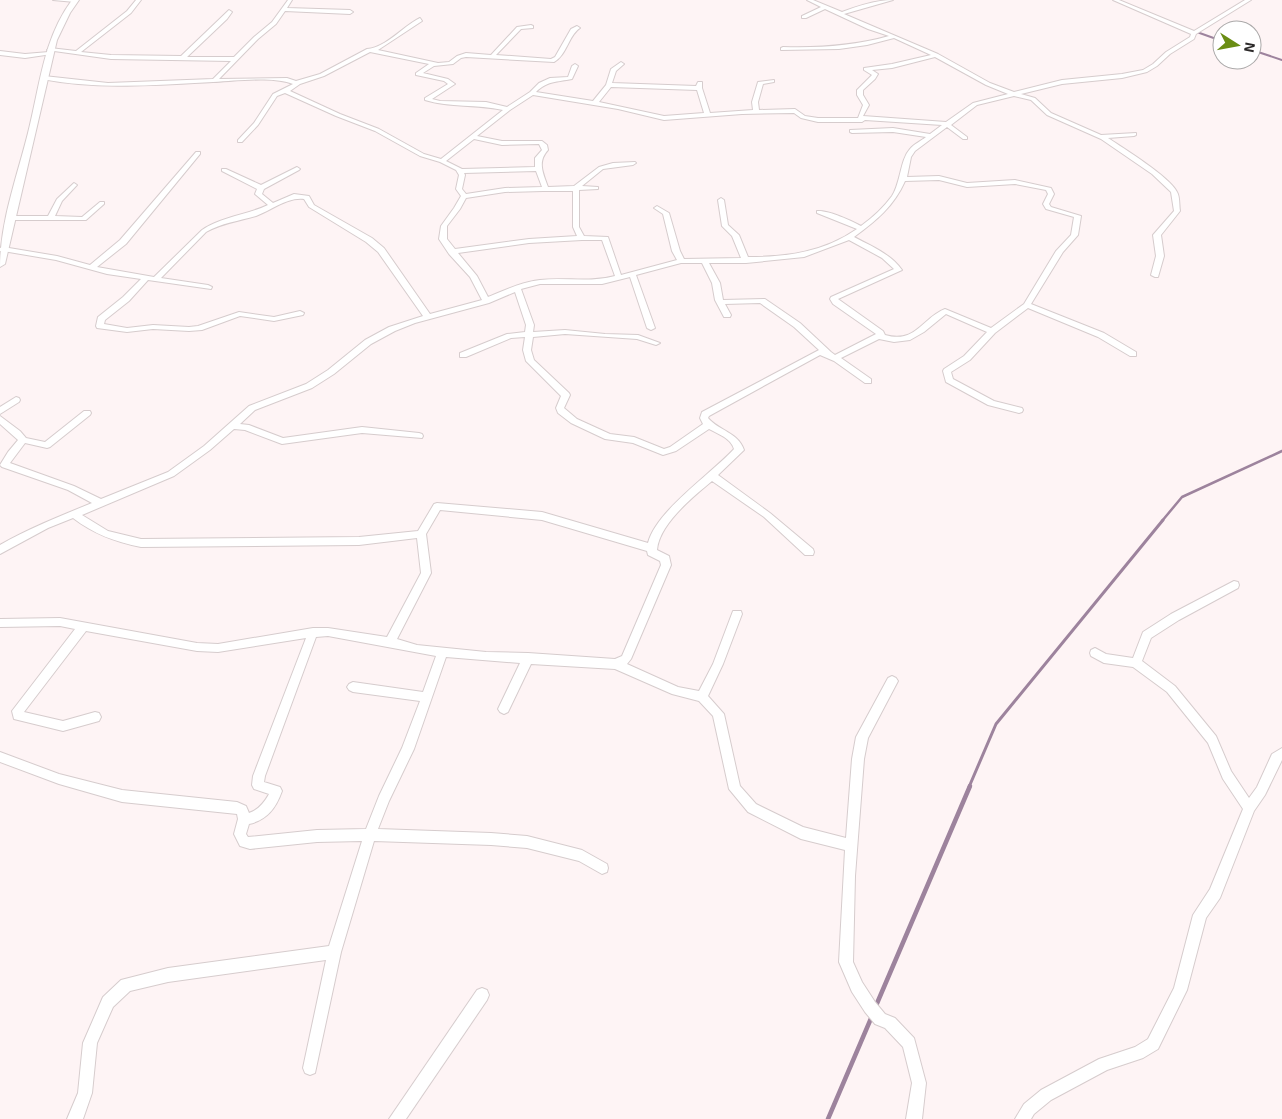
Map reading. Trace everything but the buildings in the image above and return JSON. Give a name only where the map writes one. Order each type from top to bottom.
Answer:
[{"type":"main road","points":[[0,264],[53,35],[76,1]]},
{"type":"street","points":[[56,0],[76,1]]},
{"type":"street","points":[[78,52],[129,12],[139,0]]},
{"type":"street","points":[[215,80],[256,38],[274,23],[290,0]]},
{"type":"street","points":[[809,0],[835,12],[891,0]]},
{"type":"street","points":[[1115,0],[1194,33]]},
{"type":"street","points":[[0,550],[35,529],[171,474],[201,453],[252,408],[320,380],[379,335],[412,321],[486,301],[516,288],[540,282],[602,282],[681,261],[746,261],[804,255],[826,249],[850,238],[872,221],[895,196],[903,179],[908,157],[912,150],[975,104],[1071,81],[1145,72],[1168,53],[1192,38],[1194,33],[1249,0]]},
{"type":"street","points":[[804,17],[824,8]]},
{"type":"street","points":[[285,9],[350,12]]},
{"type":"street","points":[[183,57],[225,18],[228,12]]},
{"type":"street","points":[[841,12],[841,14],[870,28],[894,36],[936,55],[988,84],[1032,99],[1054,117],[1104,138],[1154,173],[1174,192],[1176,210],[1157,235],[1160,256],[1155,275]]},
{"type":"street","points":[[240,141],[256,124],[275,95],[295,86],[296,83],[322,75],[385,44],[420,20]]},
{"type":"street","points":[[492,57],[519,28],[531,27]]},
{"type":"street","points":[[373,50],[433,64],[451,63],[459,57],[466,55],[552,61],[557,58],[573,30],[577,28]]},
{"type":"street","points":[[783,49],[847,47],[871,44],[894,36]]},
{"type":"street","points":[[0,53],[24,56],[49,52],[78,52],[111,57],[236,59]]},
{"type":"street","points":[[864,118],[860,117],[860,114],[866,101],[860,95],[860,90],[875,74],[866,69],[892,66],[936,55]]},
{"type":"street","points":[[433,64],[418,74],[446,80],[452,84],[427,99],[440,103],[486,104],[508,108]]},
{"type":"street","points":[[595,103],[609,85],[614,70],[621,64]]},
{"type":"street","points":[[442,160],[508,108],[548,80],[570,78],[575,66]]},
{"type":"street","points":[[44,78],[108,85],[215,80],[287,80],[296,83]]},
{"type":"street","points":[[756,112],[755,102],[760,83],[772,81]]},
{"type":"street","points":[[609,85],[699,85],[708,115]]},
{"type":"street","points":[[288,89],[288,92],[338,115],[378,130],[422,155],[442,160],[461,171],[540,169]]},
{"type":"street","points":[[532,93],[595,103],[664,118],[795,111],[803,118],[818,120],[862,120],[864,118],[946,124],[965,138]]},
{"type":"street","points":[[852,131],[893,130],[930,136]]},
{"type":"street","points":[[1104,138],[1134,134]]},
{"type":"street","points":[[472,137],[502,143],[540,142],[544,145],[545,150],[539,154],[537,161],[546,190]]},
{"type":"street","points":[[91,268],[123,242],[198,153]]},
{"type":"street","points":[[576,188],[601,168],[613,164],[633,163]]},
{"type":"street","points":[[272,205],[258,194],[261,188],[297,169]]},
{"type":"street","points":[[224,170],[261,188]]},
{"type":"street","points":[[461,171],[460,189],[464,196]]},
{"type":"street","points":[[903,179],[939,178],[967,185],[1015,182],[1049,189],[1051,194],[1046,204],[1048,208],[1078,216],[1074,235],[1060,251],[1027,305],[992,331],[967,358],[947,372],[948,380],[1008,409],[1019,410]]},
{"type":"street","points":[[50,218],[59,200],[74,185]]},
{"type":"street","points":[[576,188],[576,227],[582,238]]},
{"type":"street","points":[[464,196],[505,190],[596,188]]},
{"type":"street","points":[[155,280],[204,231],[212,226],[254,214],[294,196],[308,197],[312,206],[369,240],[381,250],[428,317]]},
{"type":"street","points":[[464,196],[458,209],[444,226],[442,239],[473,276],[486,301]]},
{"type":"street","points":[[721,200],[724,226],[735,235],[746,261]]},
{"type":"street","points":[[10,218],[84,219],[102,203]]},
{"type":"street","points":[[657,208],[666,213],[676,251],[681,261]]},
{"type":"street","points":[[819,212],[831,217],[849,220],[862,229]]},
{"type":"street","points":[[452,252],[529,241],[602,238],[605,240],[619,278]]},
{"type":"street","points":[[850,238],[876,253],[897,267],[898,270],[834,299],[880,332],[879,337]]},
{"type":"street","points":[[3,249],[57,258],[91,268],[155,280],[208,287]]},
{"type":"street","points":[[705,261],[716,283],[720,302],[727,315]]},
{"type":"street","points":[[632,273],[651,328]]},
{"type":"street","points":[[146,278],[101,319],[100,326],[127,330],[153,327],[190,329],[199,328],[239,314],[274,319],[300,312]]},
{"type":"street","points":[[516,288],[530,325],[527,350],[530,362],[548,380],[565,393],[566,397],[560,409],[574,421],[608,437],[634,440],[663,452],[673,449],[708,425]]},
{"type":"street","points":[[720,302],[762,301],[797,325],[853,373],[868,381]]},
{"type":"street","points":[[1027,305],[1102,336],[1133,354]]},
{"type":"street","points":[[647,545],[672,514],[736,454],[739,447],[735,441],[708,425],[704,418],[708,412],[815,354],[831,355],[879,337],[895,341],[902,339],[921,331],[945,311],[992,331]]},
{"type":"street","points":[[463,355],[510,336],[530,334],[571,332],[638,337],[656,343]]},
{"type":"street","points":[[0,411],[16,400]]},
{"type":"street","points":[[0,419],[23,440],[46,445],[87,413]]},
{"type":"street","points":[[232,426],[246,427],[282,440],[362,430],[419,436]]},
{"type":"street","points":[[23,440],[11,454],[5,466],[71,488],[100,503]]},
{"type":"street","points":[[711,476],[767,515],[809,552]]},
{"type":"street","points":[[390,642],[426,573],[421,534],[437,506],[542,516],[647,545],[652,552],[664,558],[666,565],[626,659],[616,664]]},
{"type":"street","points":[[74,514],[96,531],[109,537],[141,543],[359,541],[421,534]]},
{"type":"street","points":[[1136,663],[1147,635],[1174,617],[1234,585]]},
{"type":"street","points":[[702,697],[718,664],[737,614]]},
{"type":"street","points":[[0,623],[60,622],[82,628],[197,647],[218,648],[313,632],[328,632],[390,642],[417,649],[486,657],[616,664],[676,691],[702,697],[718,714],[734,789],[752,808],[801,833],[852,845]]},
{"type":"street","points":[[82,628],[18,711],[18,715],[63,726],[96,717]]},
{"type":"street","points":[[244,819],[254,819],[261,815],[276,792],[258,785],[259,776],[313,632]]},
{"type":"street","points":[[310,1068],[334,952],[370,835],[383,800],[408,749],[443,651]]},
{"type":"street","points":[[1095,653],[1104,658],[1136,663],[1171,689],[1212,740],[1227,774],[1249,808]]},
{"type":"street","points":[[504,709],[528,658]]},
{"type":"street","points":[[892,681],[862,737],[858,760],[846,962],[857,987],[870,1007],[880,1019],[890,1023],[909,1043],[919,1083],[914,1119]]},
{"type":"street","points":[[353,687],[426,697]]},
{"type":"street","points":[[1023,1119],[1029,1108],[1046,1095],[1104,1064],[1138,1053],[1153,1044],[1180,990],[1200,915],[1215,893],[1249,808],[1262,791],[1276,758],[1282,754]]},
{"type":"street","points":[[0,757],[59,779],[122,796],[237,808],[242,810],[244,819],[240,834],[244,842],[317,836],[370,835],[491,839],[526,842],[582,856],[602,868]]},
{"type":"street","points":[[75,1119],[85,1093],[90,1043],[108,1002],[126,985],[168,975],[334,952]]},
{"type":"street","points":[[397,1119],[482,995]]},
{"type":"waterway","points":[[1194,31],[1212,37]]},
{"type":"waterway","points":[[1262,53],[1282,60]]},
{"type":"waterway","points":[[1162,521],[1182,497],[1282,451]]},
{"type":"waterway","points":[[969,787],[996,724],[1163,520]]},
{"type":"waterway","points":[[875,1008],[970,786]]},
{"type":"waterway","points":[[828,1119],[872,1016]]}]
